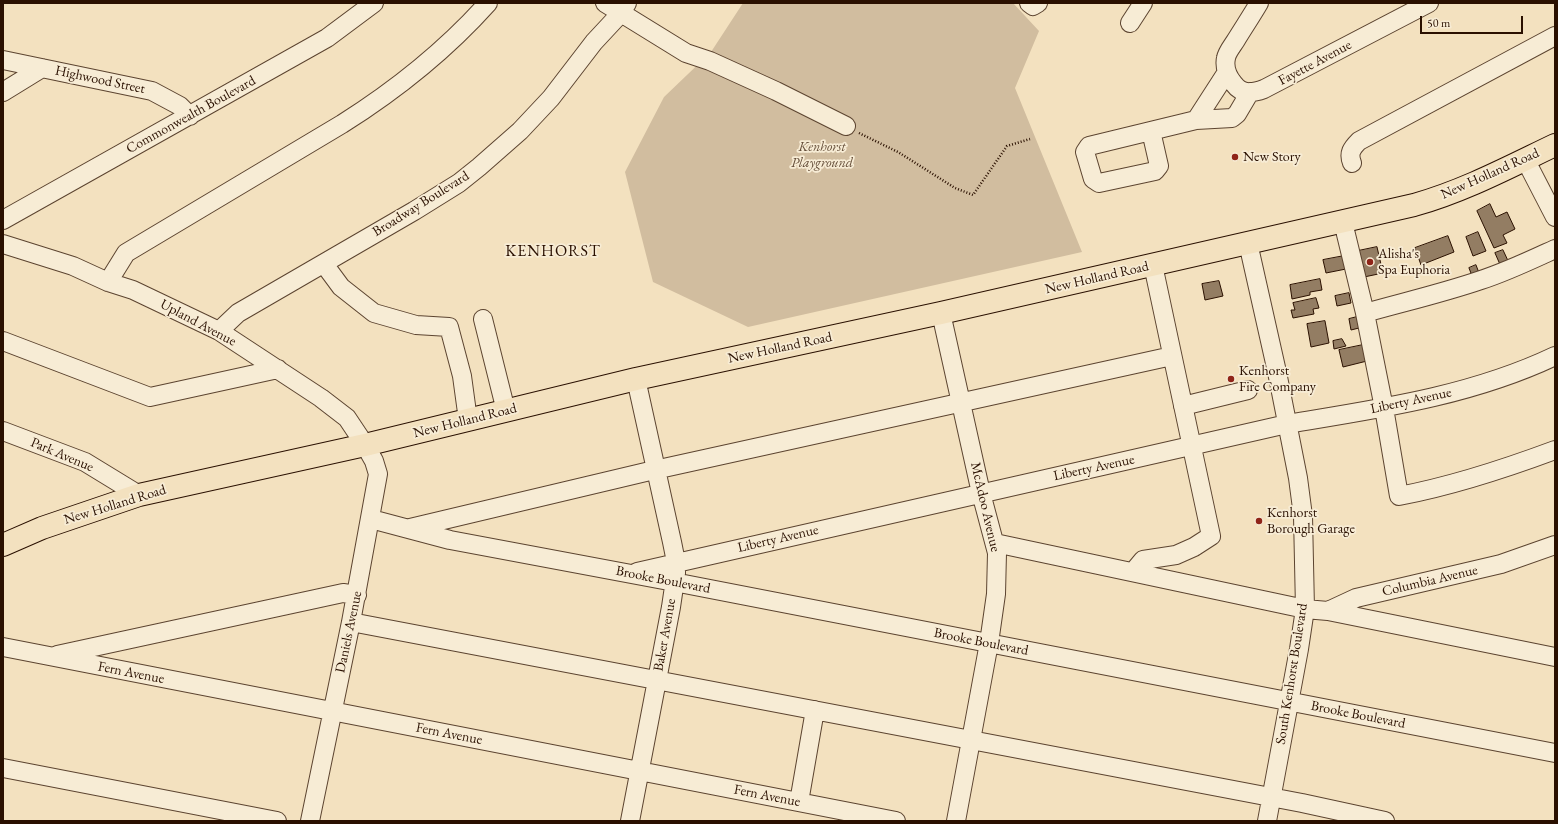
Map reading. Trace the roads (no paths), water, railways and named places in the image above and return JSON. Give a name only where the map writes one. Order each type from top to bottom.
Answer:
[{"type":"main road","name":"New Holland Road","points":[[3,545],[42,528],[139,495],[365,445],[636,379],[942,313],[1344,222],[1434,199],[1485,180],[1555,145]]},
{"type":"street","name":"Commonwealth Boulevard","points":[[3,220],[328,38],[374,3]]},
{"type":"street","points":[[108,282],[126,253],[375,104],[420,69],[456,37],[488,3]]},
{"type":"street","points":[[605,3],[624,8],[686,53],[710,61],[776,91],[846,126]]},
{"type":"street","name":"Broadway Boulevard","points":[[594,42],[600,28],[605,3]]},
{"type":"street","points":[[1029,3],[1034,6],[1038,3]]},
{"type":"street","points":[[1130,23],[1143,3]]},
{"type":"street","points":[[1257,91],[1244,92],[1234,85],[1227,72],[1226,61],[1230,50],[1259,3]]},
{"type":"street","name":"Fayette Avenue","points":[[1257,91],[1429,3]]},
{"type":"street","name":"Broadway Boulevard","points":[[219,331],[238,313],[324,264],[459,183],[520,131],[551,98],[594,42],[624,8]]},
{"type":"street","points":[[1352,163],[1350,151],[1360,141],[1555,36]]},
{"type":"street","name":"Highwood Street","points":[[3,60],[152,92],[180,106],[190,116]]},
{"type":"street","points":[[3,92],[42,68]]},
{"type":"street","points":[[1196,120],[1227,72]]},
{"type":"street","points":[[1151,131],[1196,120],[1232,118],[1257,91]]},
{"type":"street","points":[[1525,159],[1555,217]]},
{"type":"street","points":[[1344,222],[1365,312],[1384,408],[1399,496],[1425,491],[1472,478],[1555,450]]},
{"type":"street","name":"South Kenhorst Boulevard","points":[[1248,243],[1287,424],[1304,516],[1305,609],[1267,821]]},
{"type":"street","name":"Upland Avenue","points":[[3,244],[73,266],[108,282],[132,290],[219,331],[278,369],[341,413],[347,418],[365,445]]},
{"type":"street","points":[[1365,312],[1435,294],[1481,280],[1510,270],[1555,249]]},
{"type":"street","points":[[324,264],[341,287],[374,313],[416,325],[449,327],[462,376],[468,420]]},
{"type":"street","points":[[1133,572],[1143,560],[1176,556],[1211,536],[1153,265]]},
{"type":"street","name":"McAdoo Avenue","points":[[942,313],[980,493],[997,553],[996,589],[989,644],[956,821]]},
{"type":"street","points":[[483,320],[506,411]]},
{"type":"street","points":[[3,341],[150,397],[278,369]]},
{"type":"street","name":"Brooke Boulevard","points":[[408,529],[656,471],[1172,356]]},
{"type":"street","name":"Liberty Avenue","points":[[630,574],[676,562],[1287,424],[1384,408],[1482,384],[1555,356]]},
{"type":"street","name":"Baker Avenue","points":[[630,821],[657,680],[674,582],[676,562],[636,379]]},
{"type":"street","points":[[1183,406],[1248,390]]},
{"type":"street","name":"Park Avenue","points":[[3,432],[85,462],[139,495]]},
{"type":"street","name":"Daniels Avenue","points":[[310,821],[352,622],[378,474],[374,461],[365,445]]},
{"type":"street","name":"Brooke Boulevard","points":[[371,518],[450,540],[1555,753]]},
{"type":"street","name":"Columbia Avenue","points":[[995,544],[1305,609],[1328,611],[1356,598],[1501,564],[1555,545]]},
{"type":"street","points":[[51,656],[343,593],[357,595]]},
{"type":"street","points":[[1328,611],[1555,657]]},
{"type":"street","points":[[352,622],[816,710],[1384,821]]},
{"type":"street","name":"Fern Avenue","points":[[3,647],[896,821]]},
{"type":"street","points":[[798,802],[816,710]]},
{"type":"street","points":[[3,768],[277,821]]},
{"type":"place","name":"New Story","points":[[1235,157]]},
{"type":"place","name":"Alisha's Spa Euphoria","points":[[1370,262]]},
{"type":"place","name":"Kenhorst Fire Company","points":[[1231,379]]},
{"type":"place","name":"Kenhorst Borough Garage","points":[[1259,521]]},
{"type":"district","name":"KENHORST","points":[[553,252]]},
{"type":"park label","name":"Kenhorst Playground","points":[[822,156]]}]
